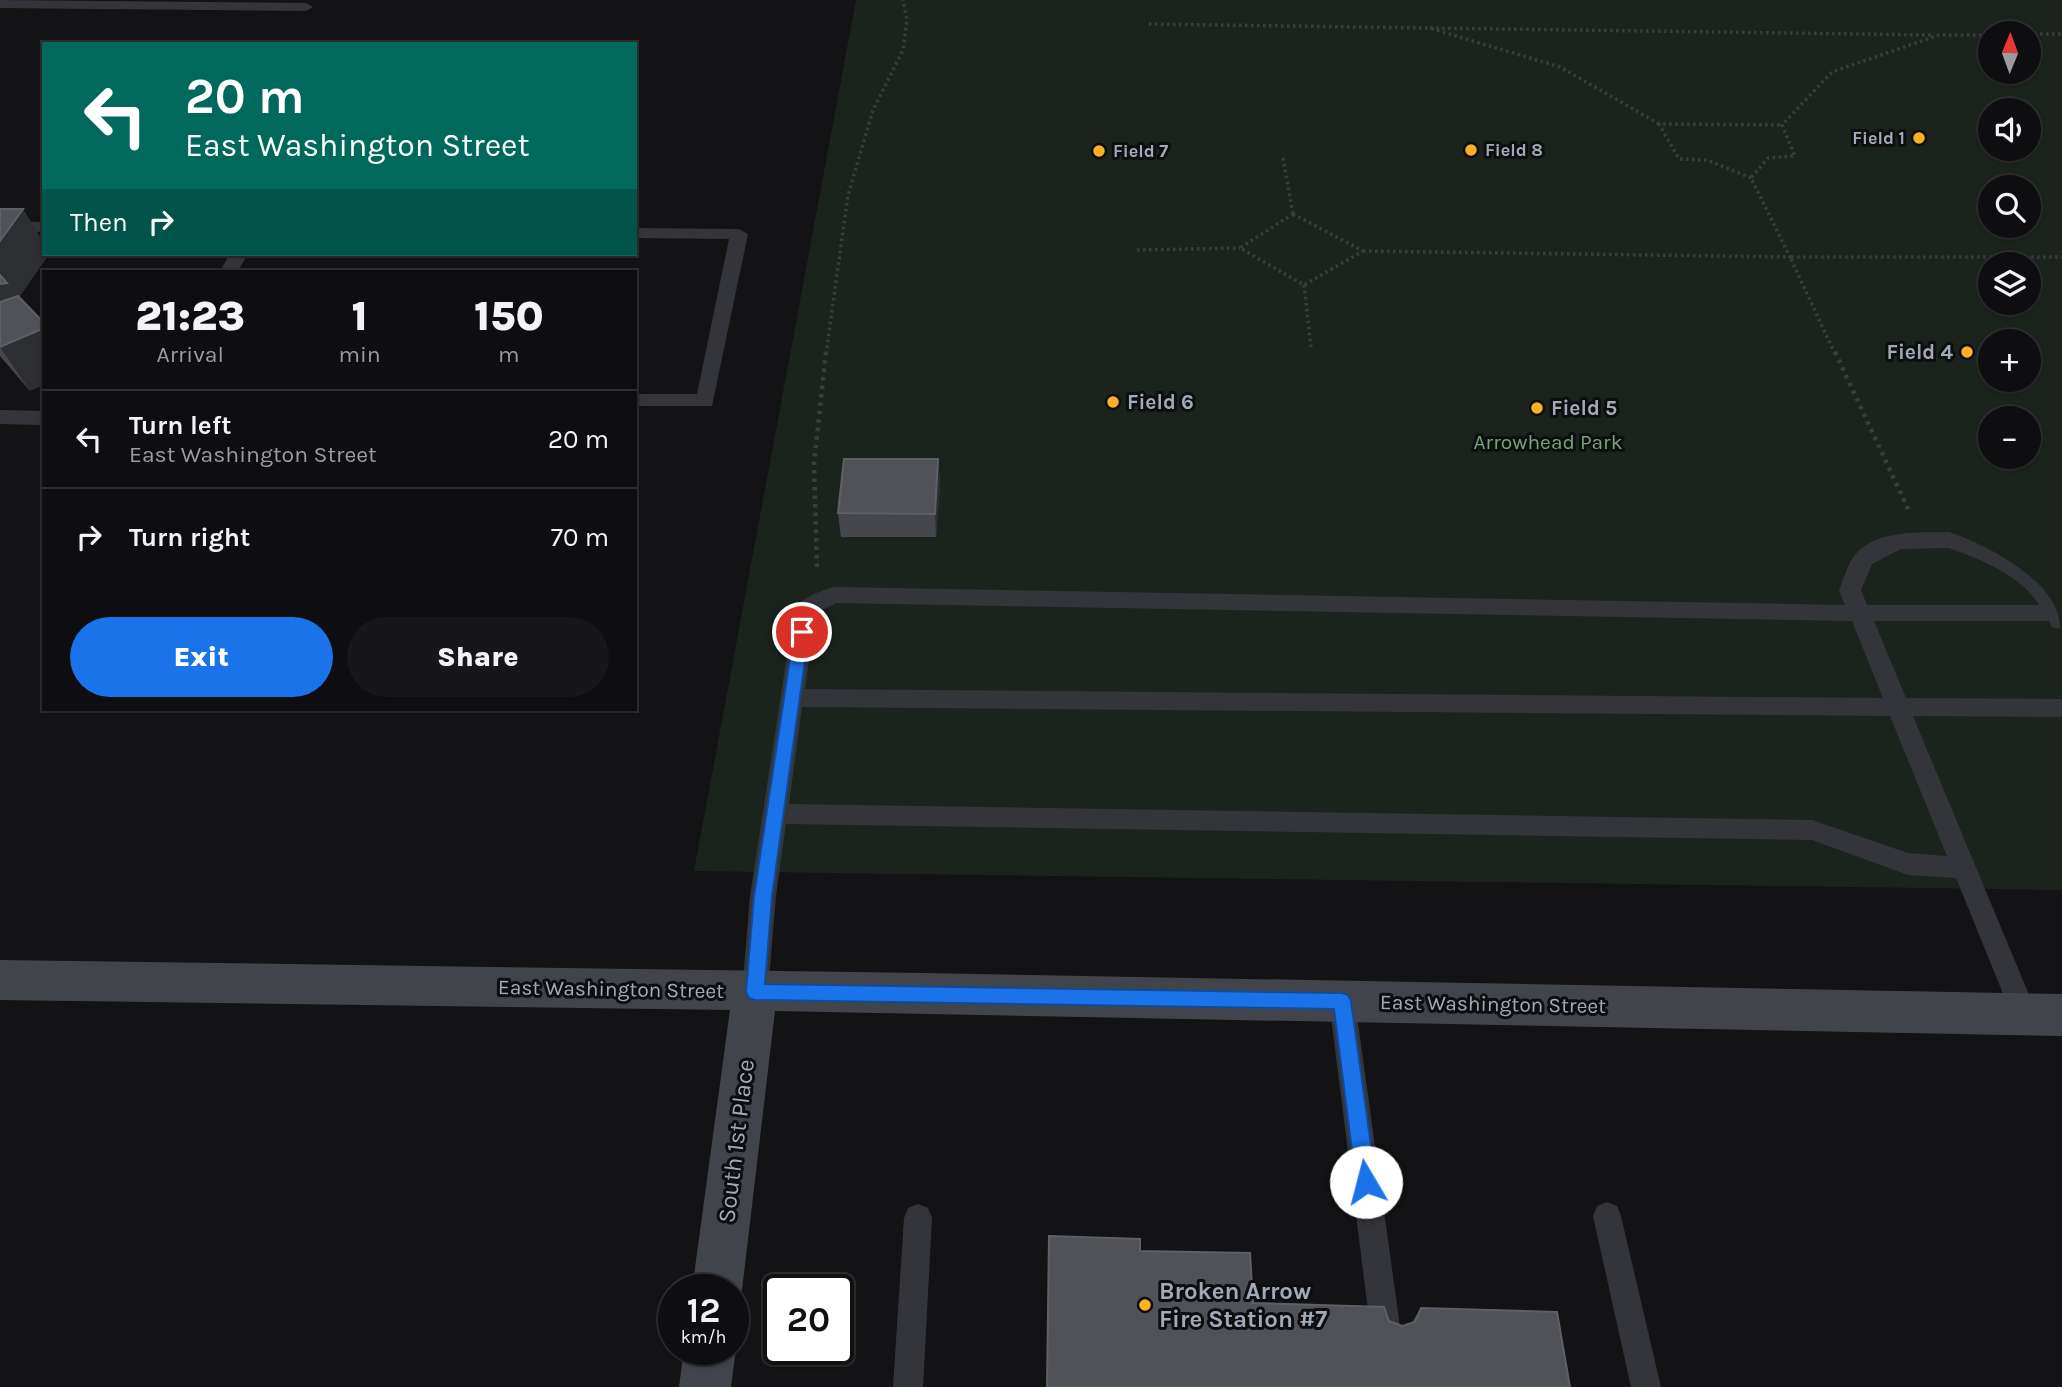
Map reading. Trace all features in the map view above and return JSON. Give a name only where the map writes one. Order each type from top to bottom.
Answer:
[{"type":"main road","name":"East Washington Street","points":[[0,979],[2043,1015]]},
{"type":"main road","name":"South 1st Place","points":[[720,1274],[755,992]]},
{"type":"main road","points":[[705,1387],[708,1365]]},
{"type":"lane","points":[[0,4],[306,7]]},
{"type":"lane","points":[[0,226],[42,227]]},
{"type":"lane","points":[[637,233],[739,234],[705,401],[637,400]]},
{"type":"lane","points":[[0,418],[42,418]]},
{"type":"lane","points":[[2043,1015],[1964,868],[1850,590],[1863,559],[1880,548],[1900,541],[1949,540],[1984,552],[2039,586],[2060,617]]},
{"type":"lane","points":[[755,992],[763,896],[805,610],[833,595],[2060,617]]},
{"type":"lane","points":[[792,698],[2062,708]]},
{"type":"lane","points":[[775,814],[1812,830],[1908,864],[1964,868]]},
{"type":"lane","points":[[1342,1001],[1386,1334]]},
{"type":"lane","points":[[1606,1216],[1646,1387]]},
{"type":"lane","points":[[908,1387],[918,1218]]},
{"type":"path","points":[[818,601],[814,464],[848,195],[873,110],[903,50],[907,20],[903,0]]},
{"type":"path","points":[[1149,24],[1978,35]]},
{"type":"path","points":[[1429,28],[1560,67],[1659,124],[1782,125],[1832,72],[1939,35]]},
{"type":"path","points":[[2041,34],[2062,33]]},
{"type":"path","points":[[1659,124],[1679,159],[1707,160],[1751,178],[1924,540]]},
{"type":"path","points":[[1751,178],[1768,158],[1795,156],[1782,125]]},
{"type":"path","points":[[1283,158],[1293,214]]},
{"type":"path","points":[[1240,248],[1293,214]]},
{"type":"path","points":[[1293,214],[1363,251],[1790,257],[2062,257]]},
{"type":"path","points":[[1137,250],[1240,248],[1304,285]]},
{"type":"path","points":[[1304,285],[1363,251]]},
{"type":"path","points":[[1304,285],[1311,347]]},
{"type":"green space","name":"Arrowhead Park","points":[[856,0],[2062,0],[2062,890],[694,871]]},
{"type":"building","points":[[0,209],[23,209],[0,241]]},
{"type":"building","points":[[0,275],[7,283],[0,284]]},
{"type":"building","points":[[18,296],[42,321],[42,329],[0,347],[0,302]]},
{"type":"building","points":[[844,459],[938,459],[935,514],[838,513]]},
{"type":"building","name":"Broken Arrow Fire Station #7","points":[[1049,1236],[1140,1239],[1140,1251],[1250,1253],[1253,1303],[1384,1307],[1389,1321],[1402,1326],[1415,1322],[1421,1308],[1557,1312],[1570,1387],[1047,1387]]},
{"type":"place","name":"Field 1","points":[[1919,138]]},
{"type":"place","name":"Field 8","points":[[1471,150]]},
{"type":"place","name":"Field 7","points":[[1099,151]]},
{"type":"place","name":"Field 4","points":[[1967,352]]},
{"type":"place","name":"Field 6","points":[[1113,402]]},
{"type":"place","name":"Field 5","points":[[1537,408]]},
{"type":"place","name":"Broken Arrow Fire Station #7","points":[[1145,1305]]},
{"type":"route","points":[[802,632],[763,896],[755,992],[1342,1001],[1366,1182]]}]
